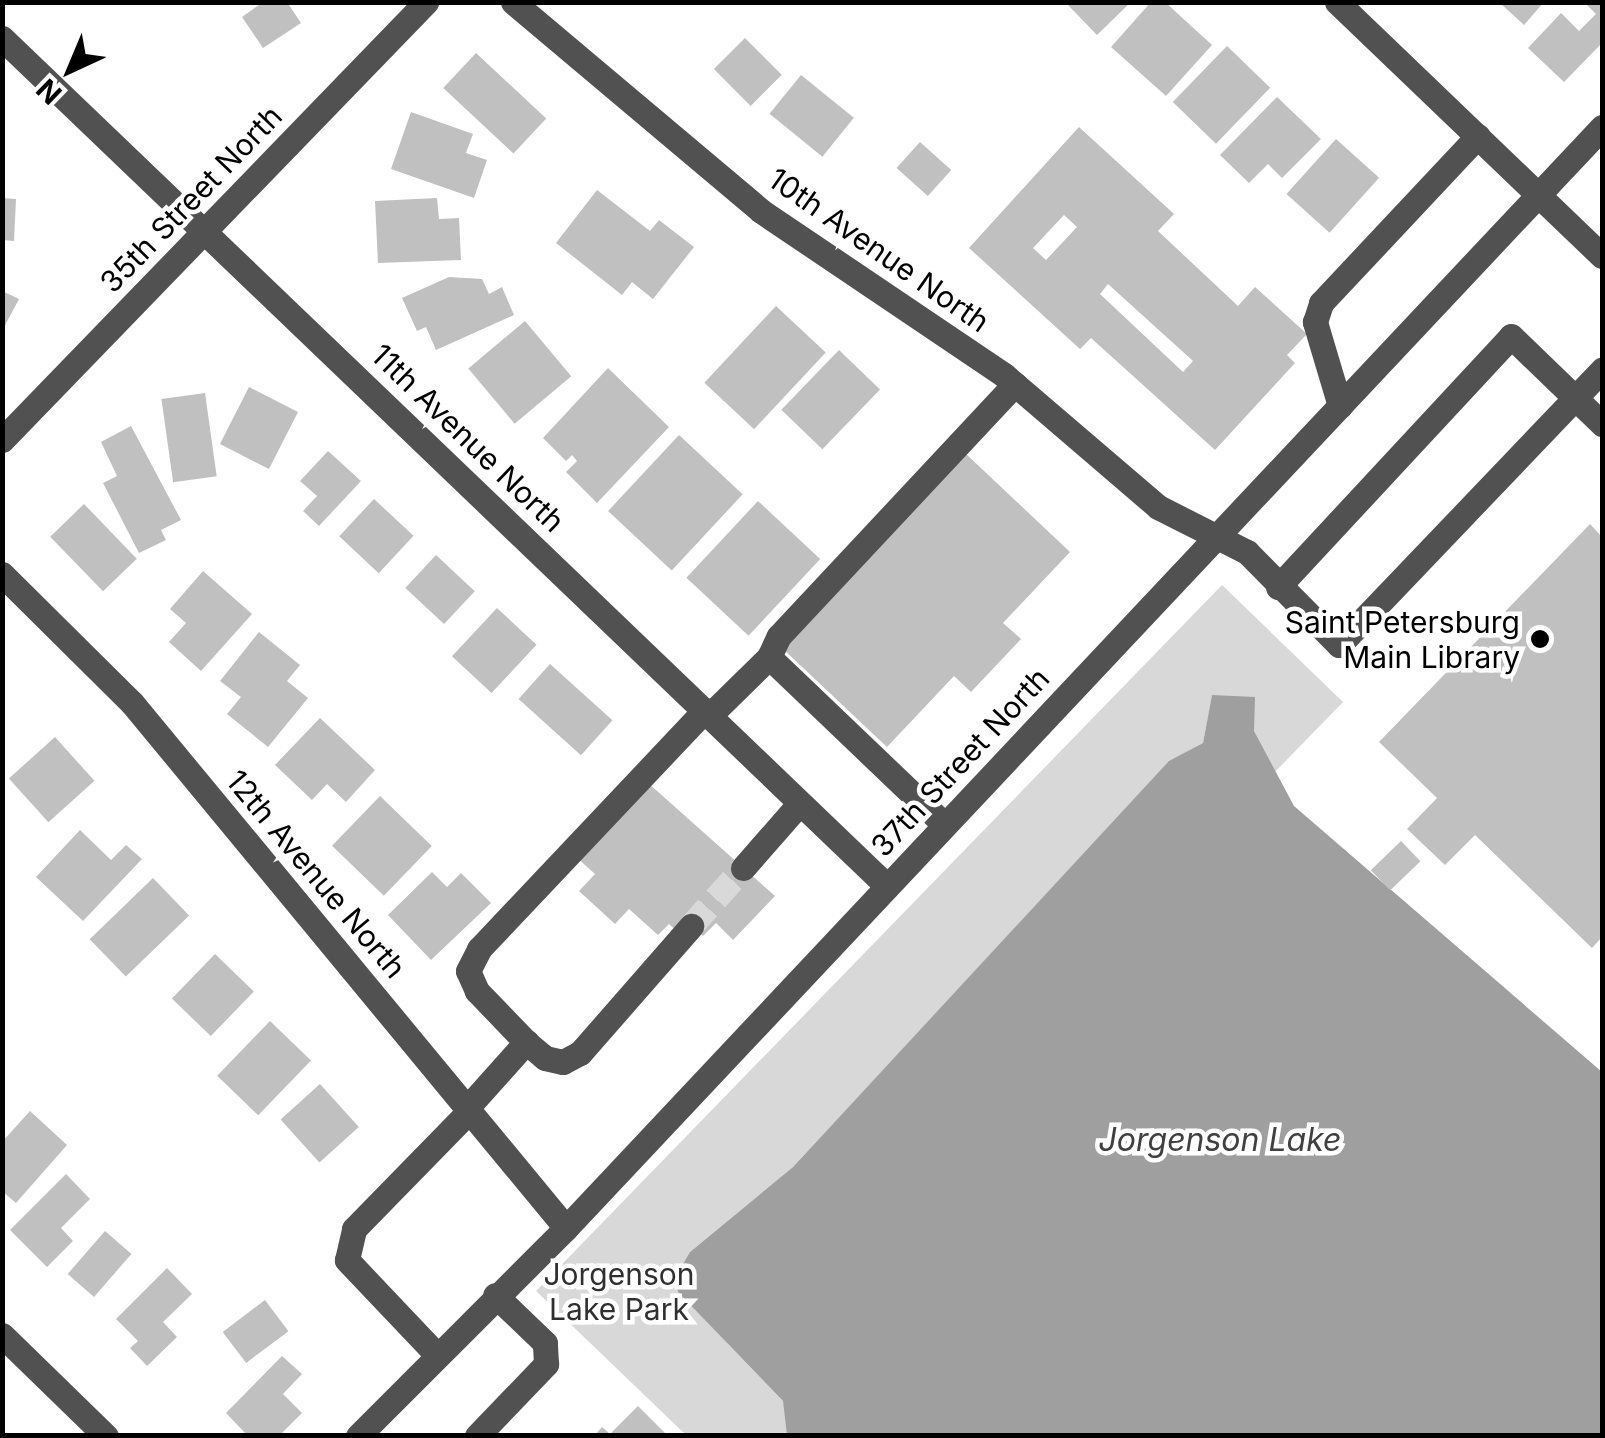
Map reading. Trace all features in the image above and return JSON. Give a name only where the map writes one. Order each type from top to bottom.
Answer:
[{"type":"street","name":"35th Street North","points":[[2,440],[426,2]]},
{"type":"street","name":"10th Avenue North","points":[[513,2],[761,211],[1015,384],[1158,506],[1247,552],[1339,645],[1576,399]]},
{"type":"street","points":[[1337,2],[1602,256]]},
{"type":"street","name":"11th Avenue North","points":[[2,38],[888,886]]},
{"type":"street","name":"37th Street North","points":[[358,1436],[566,1228],[1602,127]]},
{"type":"street","points":[[1340,406],[1314,322],[1321,303],[1478,136]]},
{"type":"street","points":[[1278,587],[1511,336],[1602,424]]},
{"type":"street","points":[[1576,399],[1602,370]]},
{"type":"street","points":[[691,926],[580,1053],[563,1062],[544,1058],[526,1042],[478,992],[468,971],[479,948],[707,712],[769,657],[780,636],[1015,384]]},
{"type":"street","name":"12th Avenue North","points":[[2,574],[132,703],[566,1228]]},
{"type":"street","points":[[769,657],[945,825]]},
{"type":"street","points":[[744,868],[800,804]]},
{"type":"street","points":[[437,1355],[348,1260],[354,1229],[526,1042]]},
{"type":"street","points":[[478,1436],[546,1364],[545,1342],[495,1295]]},
{"type":"street","points":[[2,1335],[106,1436]]},
{"type":"green space","name":"Jorgenson Lake Park","points":[[1222,585],[1343,702],[1274,773],[1254,731],[1212,696],[1203,743],[1169,762],[793,1167],[690,1252],[728,1344],[783,1401],[790,1421],[787,1435],[686,1435],[536,1291]]},
{"type":"water","name":"Jorgenson Lake","points":[[1212,695],[1255,697],[1254,731],[1294,806],[1602,1072],[1602,1435],[787,1435],[783,1401],[678,1292],[675,1278],[690,1252],[793,1167],[1169,761],[1203,743]]},
{"type":"building","points":[[263,2],[287,2],[301,23],[263,48],[242,17]]},
{"type":"building","points":[[1065,2],[1131,2],[1097,35]]},
{"type":"building","points":[[1151,2],[1165,2],[1212,45],[1166,96],[1111,47]]},
{"type":"building","points":[[1499,2],[1544,2],[1524,25]]},
{"type":"building","points":[[1584,2],[1602,2],[1602,43],[1564,82],[1528,48],[1561,13],[1579,31],[1596,14]]},
{"type":"building","points":[[745,38],[782,75],[751,106],[714,69]]},
{"type":"building","points":[[1227,46],[1270,88],[1216,144],[1173,102]]},
{"type":"building","points":[[476,53],[546,118],[513,154],[443,88]]},
{"type":"building","points":[[801,75],[854,118],[822,157],[770,114]]},
{"type":"building","points":[[1277,97],[1321,139],[1282,178],[1268,164],[1249,183],[1220,155]]},
{"type":"building","points":[[411,112],[473,134],[466,153],[487,160],[474,198],[391,169]]},
{"type":"building","points":[[1079,127],[1174,214],[1158,231],[1238,306],[1255,287],[1307,334],[1287,355],[1295,363],[1215,450],[1091,338],[1080,349],[969,248]],"holes":[[[1064,215],[1077,227],[1046,260],[1033,248]],[[1108,284],[1193,361],[1183,372],[1100,294]]]},
{"type":"building","points":[[1336,139],[1379,178],[1330,233],[1286,194]]},
{"type":"building","points":[[920,142],[951,170],[928,196],[897,168]]},
{"type":"building","points":[[597,190],[650,231],[659,220],[694,247],[653,299],[632,282],[622,295],[556,243]]},
{"type":"building","points":[[2,198],[16,199],[14,241],[2,240]]},
{"type":"building","points":[[437,198],[439,219],[459,218],[461,260],[378,263],[375,201]]},
{"type":"building","points":[[449,277],[482,279],[489,294],[502,287],[514,315],[436,350],[426,327],[417,331],[402,298]]},
{"type":"building","points":[[2,291],[19,299],[2,331]]},
{"type":"building","points":[[776,306],[826,352],[754,429],[704,383]]},
{"type":"building","points":[[525,321],[571,376],[515,424],[468,369]]},
{"type":"building","points":[[839,350],[880,390],[822,449],[781,410]]},
{"type":"building","points":[[608,368],[669,427],[597,503],[566,472],[577,461],[572,455],[566,461],[543,438]]},
{"type":"building","points":[[249,387],[298,412],[269,469],[220,444]]},
{"type":"building","points":[[205,393],[217,476],[173,482],[161,399]]},
{"type":"building","points":[[131,426],[181,520],[161,530],[166,540],[139,553],[103,483],[117,476],[101,442]]},
{"type":"building","points":[[679,435],[743,494],[672,570],[608,511]]},
{"type":"building","points":[[328,451],[361,481],[319,526],[303,511],[317,496],[300,481]]},
{"type":"building","points":[[965,453],[1070,552],[1003,623],[1021,639],[971,692],[954,676],[887,747],[782,648]]},
{"type":"building","points":[[374,499],[413,536],[379,573],[339,536]]},
{"type":"building","points":[[758,501],[820,559],[749,636],[686,578]]},
{"type":"building","points":[[84,504],[137,559],[103,591],[50,537]]},
{"type":"building","name":"Saint Petersburg Main Library","points":[[1590,524],[1602,537],[1602,937],[1592,948],[1475,835],[1445,865],[1407,829],[1437,798],[1379,742]]},
{"type":"building","points":[[436,555],[475,591],[444,624],[405,588]]},
{"type":"building","points":[[203,571],[252,614],[201,671],[169,642],[186,623],[170,609]]},
{"type":"building","points":[[497,608],[536,645],[491,693],[452,656]]},
{"type":"building","points":[[259,632],[300,665],[287,681],[308,698],[268,747],[227,714],[241,697],[220,681]]},
{"type":"building","points":[[550,664],[612,720],[581,755],[519,699]]},
{"type":"building","points":[[320,718],[375,770],[346,802],[327,784],[312,800],[275,765]]},
{"type":"building","points":[[55,737],[94,781],[48,822],[9,778]]},
{"type":"building","points":[[647,782],[775,896],[733,940],[716,923],[703,936],[690,925],[681,935],[669,924],[658,935],[629,909],[615,924],[579,891],[595,874],[576,857]]},
{"type":"building","points":[[380,796],[432,846],[384,896],[332,846]]},
{"type":"building","points":[[80,830],[111,860],[126,845],[142,859],[83,921],[36,877]]},
{"type":"building","points":[[1401,841],[1420,861],[1390,890],[1371,870]]},
{"type":"building","points":[[432,872],[447,887],[461,873],[491,903],[431,960],[388,915]]},
{"type":"building","points":[[153,878],[189,915],[126,977],[90,939]]},
{"type":"building","points":[[215,954],[254,992],[211,1036],[172,999]]},
{"type":"building","points":[[270,1021],[311,1061],[258,1115],[217,1076]]},
{"type":"building","points":[[320,1084],[359,1127],[319,1163],[281,1119]]},
{"type":"building","points":[[30,1111],[67,1145],[16,1203],[2,1191],[2,1142]]},
{"type":"building","points":[[66,1174],[90,1199],[61,1228],[73,1241],[47,1267],[10,1230]]},
{"type":"building","points":[[105,1231],[131,1254],[94,1297],[68,1274]]},
{"type":"building","points":[[167,1268],[192,1294],[163,1322],[177,1337],[147,1366],[130,1348],[138,1341],[116,1319]]},
{"type":"building","points":[[265,1300],[288,1331],[246,1363],[223,1332]]},
{"type":"building","points":[[282,1356],[302,1374],[283,1394],[302,1413],[279,1436],[248,1436],[226,1413]]},
{"type":"building","points":[[638,1406],[668,1436],[594,1436],[602,1427],[610,1434]]},
{"type":"tunnel","points":[[691,926],[743,868]]},
{"type":"place","name":"Saint Petersburg Main Library","points":[[1540,639]]}]
